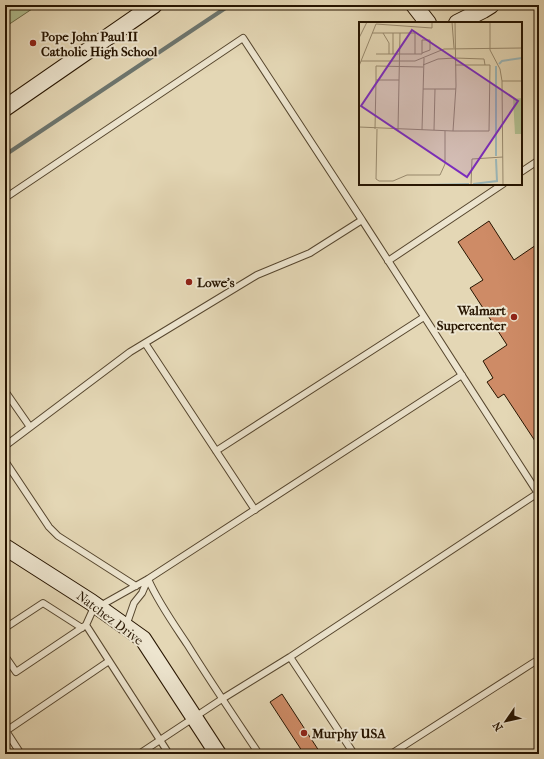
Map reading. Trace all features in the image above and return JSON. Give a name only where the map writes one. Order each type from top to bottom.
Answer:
[{"type":"street","points":[[5,108],[154,5]]},
{"type":"street","points":[[414,5],[427,22]]},
{"type":"street","points":[[459,22],[491,5]]},
{"type":"street","name":"Natchez Drive","points":[[5,547],[97,606],[143,639],[218,754]]},
{"type":"lane","points":[[5,198],[243,38],[538,494],[139,754]]},
{"type":"lane","points":[[522,171],[539,160]]},
{"type":"lane","points":[[388,261],[502,185]]},
{"type":"lane","points":[[5,446],[130,352],[257,275],[310,253],[362,220]]},
{"type":"lane","points":[[216,451],[424,317]]},
{"type":"lane","points":[[145,344],[255,510]]},
{"type":"lane","points":[[5,656],[16,672],[84,627],[97,606],[148,579],[462,375]]},
{"type":"lane","points":[[5,391],[30,427]]},
{"type":"lane","points":[[5,461],[49,526],[58,536],[136,586]]},
{"type":"lane","points":[[126,627],[134,603],[142,593],[148,579]]},
{"type":"lane","points":[[148,579],[154,592],[222,700],[259,754]]},
{"type":"lane","points":[[5,628],[43,603],[84,627],[109,661],[169,754]]},
{"type":"lane","points":[[290,657],[354,754]]},
{"type":"lane","points":[[391,754],[539,659]]},
{"type":"lane","points":[[21,754],[6,731],[109,661]]},
{"type":"green space","points":[[5,5],[38,5],[5,27]]},
{"type":"building","name":"Walmart Supercenter","points":[[489,221],[514,260],[539,243],[539,447],[504,394],[498,398],[487,382],[493,378],[483,361],[507,345],[470,288],[483,280],[458,242]]},
{"type":"building","points":[[282,694],[321,754],[304,754],[270,702]]},
{"type":"waterway","points":[[5,155],[230,5]]},
{"type":"place","name":"Pope John Paul II Catholic High School","points":[[33,43]]},
{"type":"place","name":"Lowe's","points":[[189,282]]},
{"type":"place","name":"Walmart Supercenter","points":[[514,317]]},
{"type":"place","name":"Murphy USA","points":[[304,733]]}]
